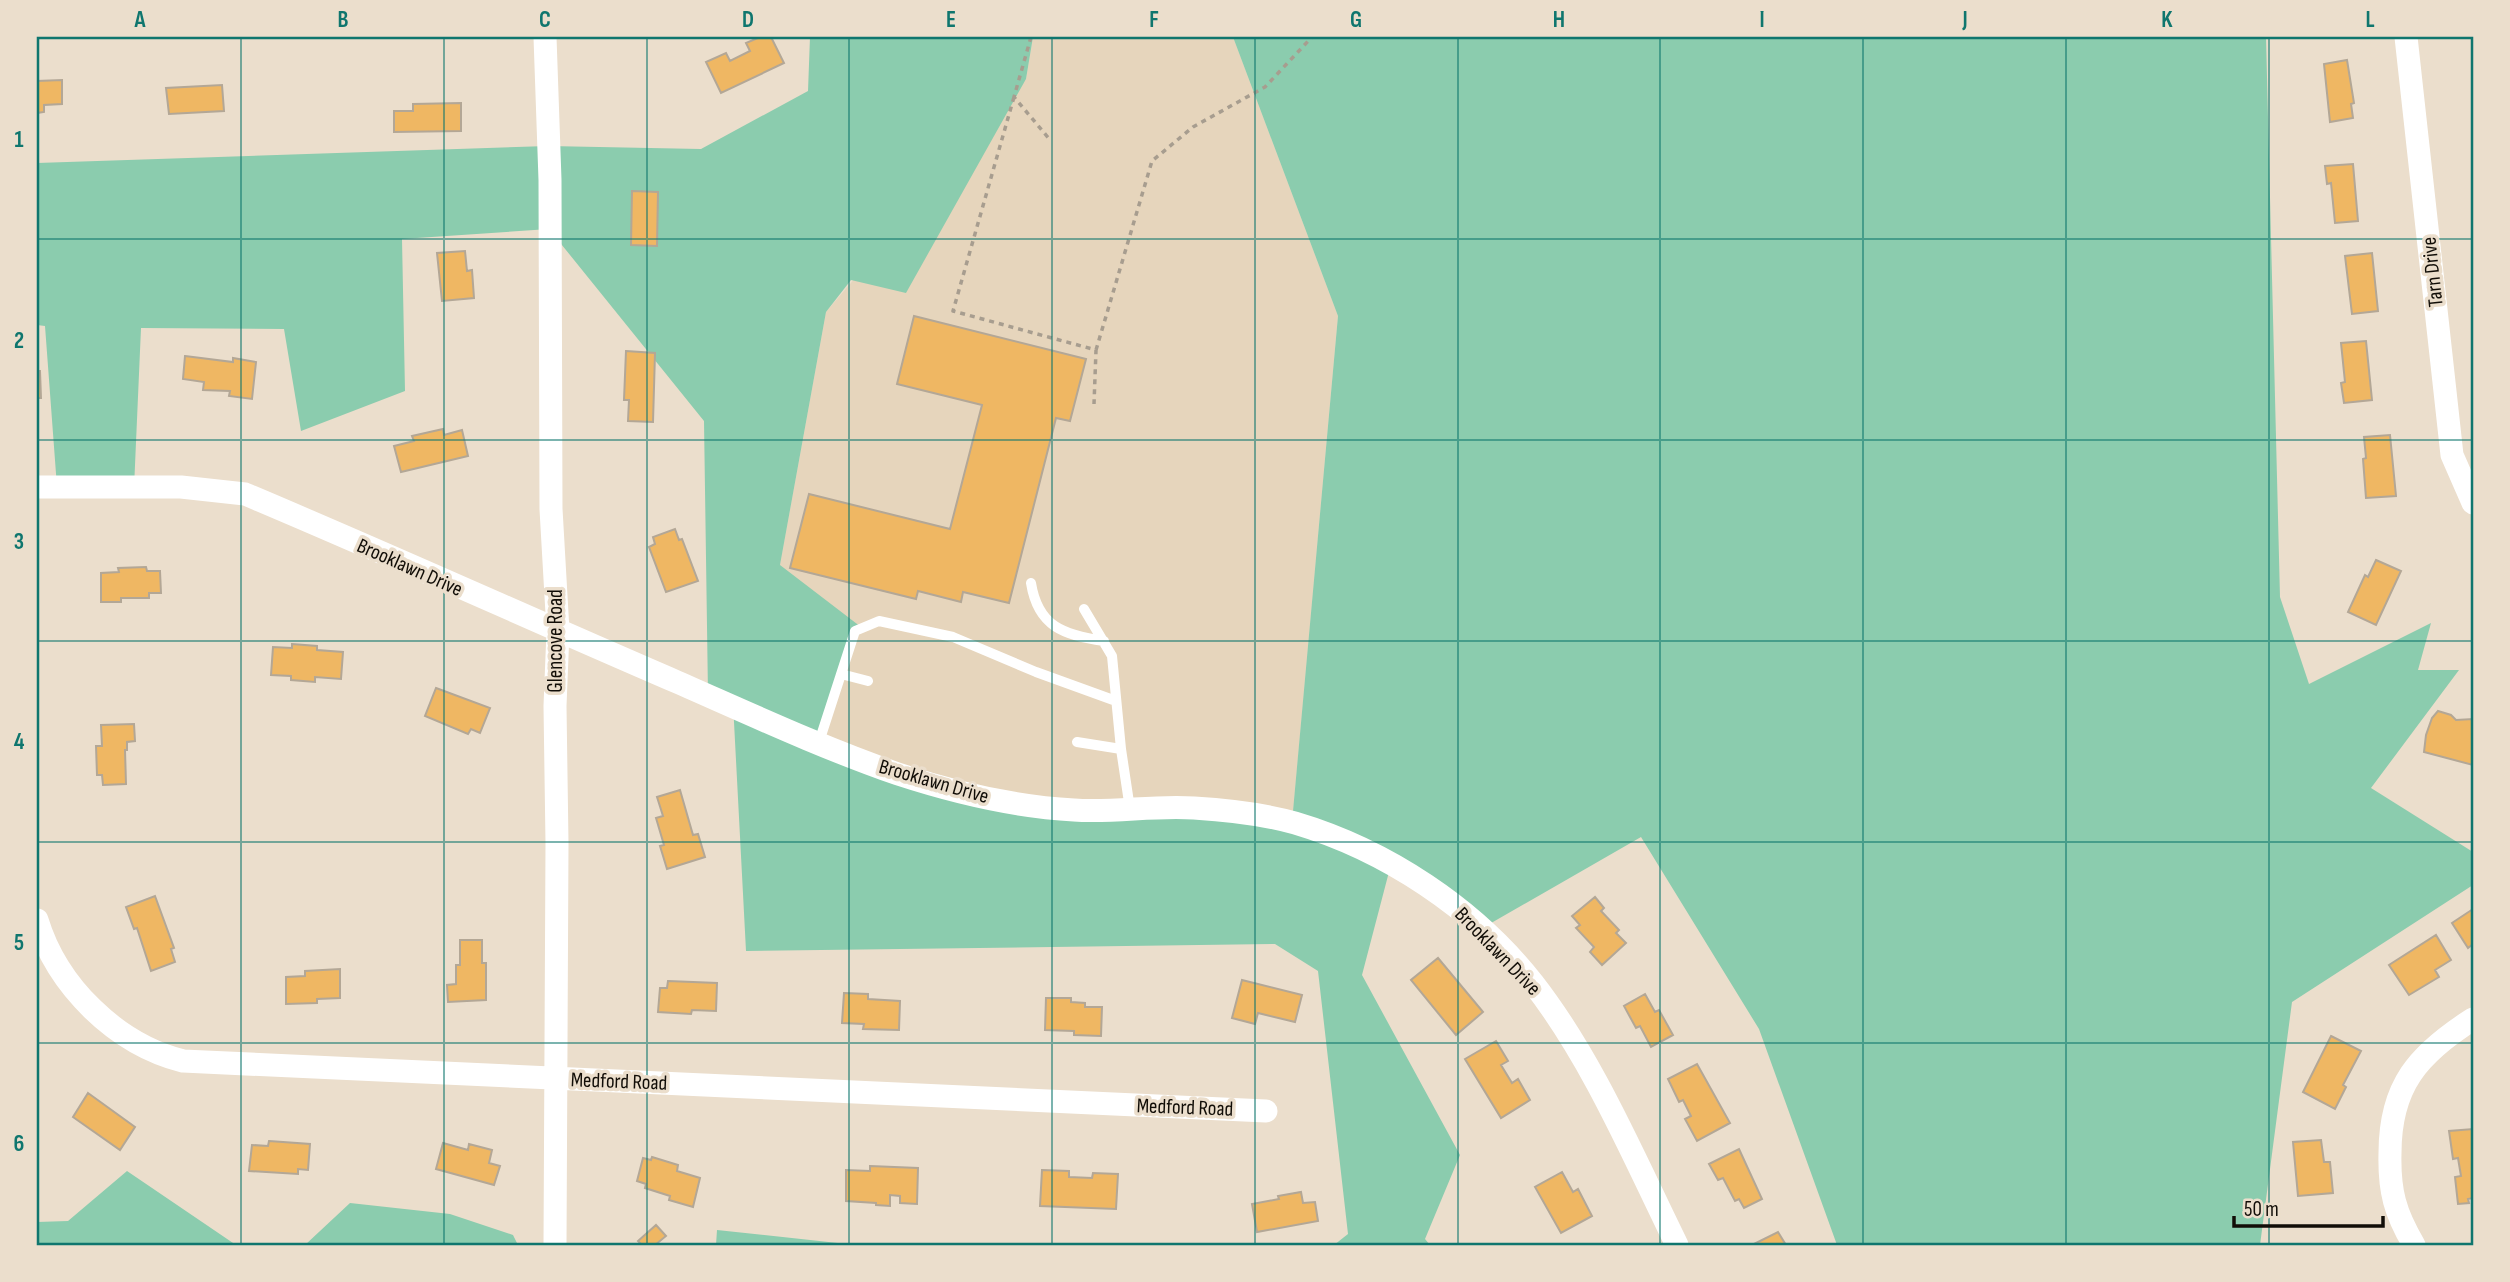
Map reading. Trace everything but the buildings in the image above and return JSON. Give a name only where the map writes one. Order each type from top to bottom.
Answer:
[{"type":"street","name":"Glencove Road","points":[[545,37],[550,180],[551,509],[558,631],[555,706],[555,1245]]},
{"type":"street","name":"Tarn Drive","points":[[2406,37],[2452,456],[2473,503]]},
{"type":"street","name":"Brooklawn Drive","points":[[37,487],[181,487],[245,494],[819,742],[900,774],[984,797],[1077,811],[1190,807],[1239,813],[1293,823],[1348,842],[1396,866],[1471,919],[1532,981],[1596,1083],[1677,1245]]},
{"type":"street","name":"Medford Road","points":[[37,920],[51,956],[66,979],[93,1010],[114,1027],[163,1056],[211,1064],[764,1086],[851,1093],[1266,1111]]},
{"type":"street","points":[[2414,1245],[2397,1213],[2389,1181],[2390,1126],[2395,1104],[2407,1080],[2427,1054],[2444,1038],[2473,1020]]},
{"type":"lane","points":[[1031,583],[1041,613],[1052,624],[1066,634],[1104,641]]},
{"type":"lane","points":[[1084,609],[1112,656],[1130,809]]},
{"type":"lane","points":[[819,742],[855,631],[879,621],[953,637],[1116,701]]},
{"type":"lane","points":[[842,674],[868,681]]},
{"type":"lane","points":[[1077,742],[1121,749]]},
{"type":"path","points":[[1031,37],[953,312],[1096,350]]},
{"type":"path","points":[[1094,404],[1096,350],[1152,161],[1194,127],[1265,87],[1312,37]]},
{"type":"path","points":[[1014,97],[1051,141]]},
{"type":"shaded area","points":[[1033,37],[1233,37],[1338,316],[1292,823],[982,799],[821,739],[780,565],[826,312],[1026,79]]},
{"type":"green space","points":[[810,37],[1033,37],[1026,79],[906,293],[851,280],[826,312],[780,565],[861,627],[821,739],[982,799],[1292,822],[1338,316],[1233,37],[2266,37],[2280,597],[2309,684],[2431,623],[2418,670],[2459,670],[2371,788],[2473,852],[2473,885],[2292,1002],[2260,1245],[1837,1245],[1759,1029],[1641,837],[1479,930],[1390,868],[1362,975],[1460,1155],[1425,1239],[1430,1245],[1334,1245],[1348,1234],[1318,971],[1275,944],[746,951],[733,703],[708,694],[704,421],[549,229],[402,239],[405,391],[301,431],[284,329],[141,328],[134,488],[57,487],[45,326],[37,325],[37,163],[548,146],[701,149],[808,91]]},
{"type":"green space","points":[[127,1171],[236,1245],[37,1245],[37,1222],[68,1221]]},
{"type":"green space","points":[[350,1203],[450,1214],[513,1235],[518,1245],[305,1245]]},
{"type":"green space","points":[[717,1230],[856,1245],[716,1245]]}]
